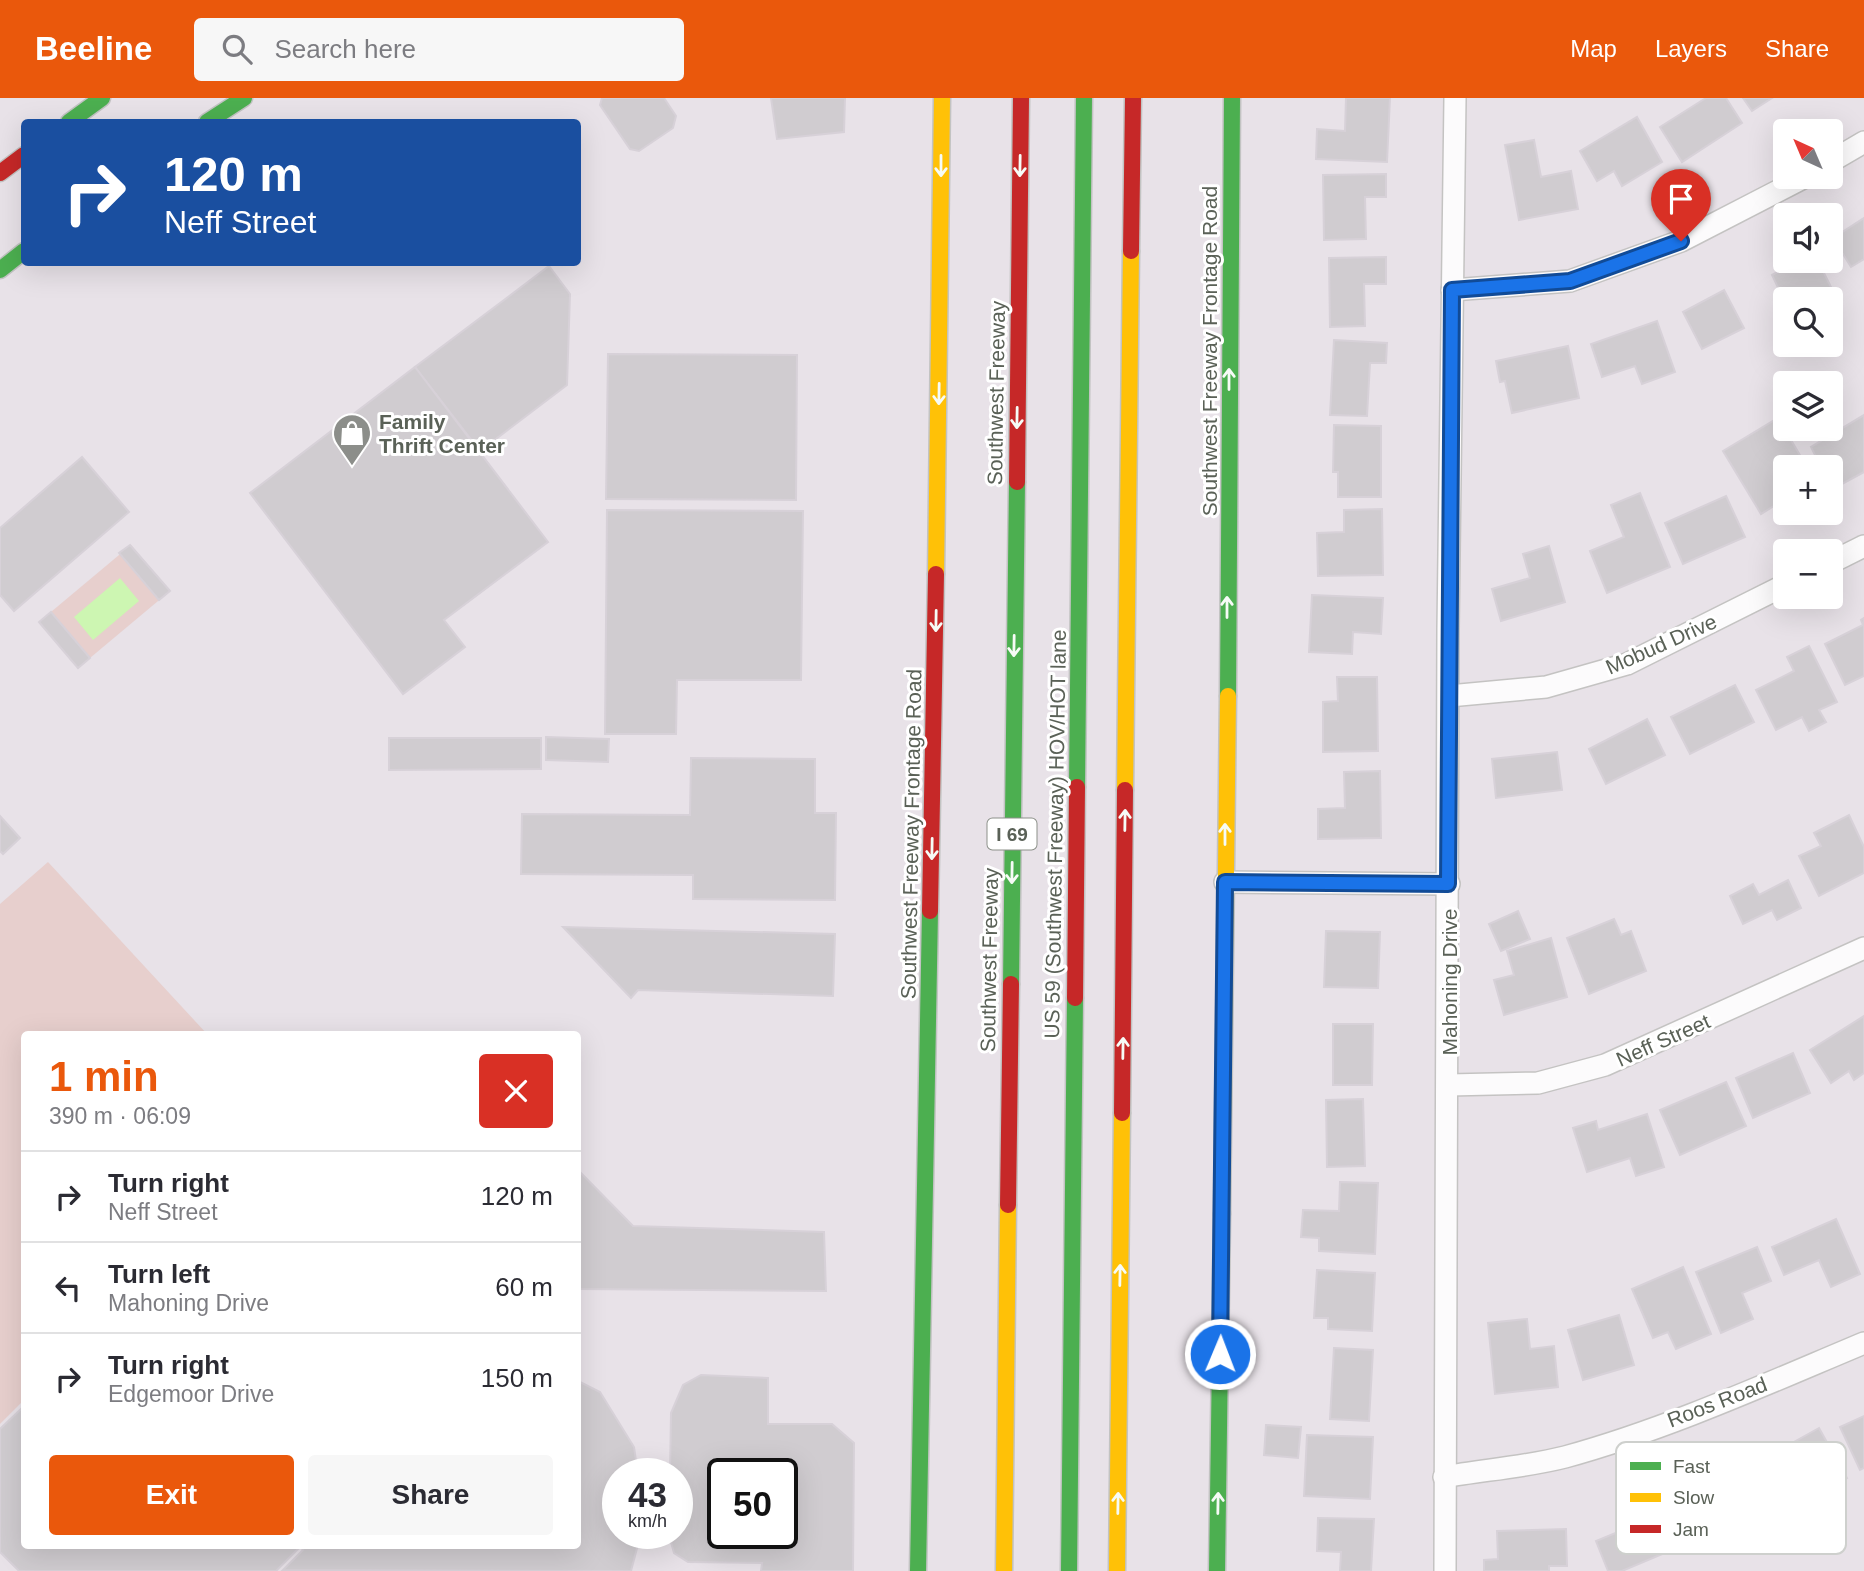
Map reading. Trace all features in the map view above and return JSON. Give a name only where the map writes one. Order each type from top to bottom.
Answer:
[{"type":"main road","points":[[73,119],[102,98]]},
{"type":"main road","points":[[212,119],[244,98]]},
{"type":"main road","name":"Southwest Freeway Frontage Road","points":[[918,1571],[938,496],[942,98]]},
{"type":"main road","name":"Southwest Freeway","points":[[1004,1571],[1021,98]]},
{"type":"main road","name":"US 59 (Southwest Freeway) HOV/HOT lane","points":[[1069,1571],[1084,98]]},
{"type":"main road","points":[[1117,1571],[1133,98]]},
{"type":"main road","name":"Southwest Freeway Frontage Road","points":[[1217,1571],[1232,98]]},
{"type":"main road","points":[[0,173],[21,157]]},
{"type":"main road","points":[[0,270],[21,253]]},
{"type":"street","name":"Mahoning Drive","points":[[1445,1571],[1455,98]]},
{"type":"street","points":[[1843,154],[1864,142]]},
{"type":"street","points":[[1452,290],[1570,281],[1681,241],[1782,189]]},
{"type":"street","points":[[1843,556],[1864,546]]},
{"type":"street","name":"Mobud Drive","points":[[1449,696],[1546,687],[1627,664],[1773,591]]},
{"type":"street","points":[[1225,882],[1448,884]]},
{"type":"street","name":"Neff Street","points":[[1449,1085],[1538,1083],[1605,1065],[1864,948]]},
{"type":"street","name":"Roos Road","points":[[1444,1477],[1562,1457],[1603,1445],[1732,1398],[1864,1343]]},
{"type":"shaded area","points":[[131,545],[170,591],[78,668],[39,622]]},
{"type":"shaded area","points":[[120,578],[139,601],[93,640],[74,617]]},
{"type":"shaded area","points":[[48,862],[204,1031],[21,1031],[21,1403],[0,1424],[0,904]]},
{"type":"building","points":[[602,98],[664,98],[676,116],[673,128],[639,151],[630,149],[600,105]]},
{"type":"building","points":[[771,98],[845,98],[844,132],[777,139]]},
{"type":"building","points":[[1346,98],[1390,98],[1387,162],[1316,159],[1317,129],[1345,131]]},
{"type":"building","points":[[1706,98],[1726,98],[1742,123],[1682,162],[1660,127]]},
{"type":"building","points":[[1743,98],[1772,98],[1752,111]]},
{"type":"building","points":[[1637,117],[1662,162],[1622,186],[1614,171],[1597,181],[1580,151]]},
{"type":"building","points":[[1534,140],[1541,177],[1571,171],[1578,209],[1519,220],[1505,145]]},
{"type":"building","points":[[1386,174],[1386,197],[1365,197],[1366,239],[1324,240],[1323,175]]},
{"type":"building","points":[[1864,218],[1864,259],[1851,267],[1843,254],[1843,232]]},
{"type":"building","points":[[1386,257],[1386,284],[1364,284],[1365,326],[1330,327],[1329,258]]},
{"type":"building","points":[[549,266],[570,294],[567,385],[480,451],[415,367]]},
{"type":"building","points":[[1824,273],[1831,287],[1778,287],[1772,275]]},
{"type":"building","points":[[1724,290],[1744,328],[1702,349],[1683,312]]},
{"type":"building","points":[[1657,321],[1675,372],[1642,384],[1635,366],[1602,377],[1591,344]]},
{"type":"building","points":[[1334,340],[1387,343],[1386,363],[1370,363],[1367,416],[1330,415]]},
{"type":"building","points":[[1568,346],[1579,398],[1512,413],[1505,381],[1500,382],[1496,361]]},
{"type":"building","points":[[608,354],[797,355],[796,500],[606,499]]},
{"type":"building","points":[[415,367],[548,542],[444,620],[465,647],[403,694],[250,493]]},
{"type":"building","points":[[1864,415],[1864,472],[1843,484],[1843,455],[1815,455],[1811,447],[1821,441],[1843,441],[1843,428]]},
{"type":"building","points":[[1773,421],[1773,441],[1792,441],[1800,455],[1773,455],[1773,506],[1761,514],[1723,451]]},
{"type":"building","points":[[1334,425],[1381,426],[1381,497],[1338,497],[1338,472],[1333,472]]},
{"type":"building","points":[[82,457],[129,512],[14,611],[0,595],[0,528]]},
{"type":"building","points":[[1640,493],[1670,567],[1607,593],[1590,551],[1624,537],[1611,505]]},
{"type":"building","points":[[1726,496],[1745,537],[1683,564],[1665,523]]},
{"type":"building","points":[[1382,509],[1383,575],[1318,576],[1317,533],[1344,532],[1344,510]]},
{"type":"building","points":[[607,510],[803,511],[801,680],[677,680],[676,734],[605,734]]},
{"type":"building","points":[[130,545],[170,591],[159,600],[119,553]]},
{"type":"building","points":[[1549,546],[1565,602],[1501,621],[1492,589],[1530,578],[1523,554]]},
{"type":"building","points":[[1312,595],[1383,598],[1381,634],[1353,632],[1352,654],[1309,652]]},
{"type":"building","points":[[51,612],[90,658],[78,668],[39,622]]},
{"type":"building","points":[[1864,618],[1864,676],[1845,685],[1825,644],[1863,625],[1861,620]]},
{"type":"building","points":[[1809,646],[1837,702],[1819,710],[1826,722],[1809,731],[1802,717],[1776,730],[1756,690],[1794,671],[1787,657]]},
{"type":"building","points":[[1337,677],[1377,677],[1378,751],[1323,752],[1323,702],[1338,701]]},
{"type":"building","points":[[1735,685],[1754,722],[1690,754],[1671,717]]},
{"type":"building","points":[[1647,719],[1665,755],[1606,784],[1589,749]]},
{"type":"building","points":[[546,737],[609,739],[608,762],[546,760]]},
{"type":"building","points":[[389,738],[541,738],[541,769],[389,770]]},
{"type":"building","points":[[1557,752],[1562,790],[1496,798],[1492,759]]},
{"type":"building","points":[[691,758],[815,759],[815,813],[836,813],[835,900],[693,899],[693,875],[521,874],[522,814],[690,815]]},
{"type":"building","points":[[1380,771],[1381,838],[1318,839],[1318,809],[1345,808],[1344,772]]},
{"type":"building","points":[[1849,815],[1864,847],[1864,873],[1819,896],[1799,856],[1821,846],[1814,833]]},
{"type":"building","points":[[0,816],[20,838],[3,854],[0,851]]},
{"type":"building","points":[[1788,880],[1801,908],[1777,920],[1772,910],[1743,924],[1730,896],[1753,884],[1759,895]]},
{"type":"building","points":[[1518,911],[1530,939],[1501,951],[1489,924]]},
{"type":"building","points":[[1614,919],[1621,935],[1631,931],[1646,971],[1589,994],[1567,938]]},
{"type":"building","points":[[563,927],[835,934],[833,996],[638,990],[631,998]]},
{"type":"building","points":[[1326,931],[1380,932],[1378,988],[1324,987]]},
{"type":"building","points":[[1551,938],[1567,997],[1504,1015],[1494,980],[1514,975],[1507,951]]},
{"type":"building","points":[[1864,1016],[1864,1073],[1854,1080],[1849,1071],[1831,1083],[1810,1050]]},
{"type":"building","points":[[1333,1024],[1373,1024],[1372,1085],[1333,1085]]},
{"type":"building","points":[[1793,1053],[1810,1093],[1753,1118],[1736,1078]]},
{"type":"building","points":[[1726,1082],[1746,1126],[1680,1155],[1660,1110]]},
{"type":"building","points":[[1363,1099],[1365,1166],[1327,1167],[1326,1100]]},
{"type":"building","points":[[1647,1114],[1664,1167],[1636,1176],[1630,1158],[1587,1172],[1573,1128],[1596,1121],[1598,1130]]},
{"type":"building","points":[[581,1173],[633,1226],[824,1232],[826,1291],[581,1289]]},
{"type":"building","points":[[1340,1182],[1378,1183],[1375,1254],[1319,1251],[1319,1238],[1301,1237],[1303,1210],[1339,1211]]},
{"type":"building","points":[[1836,1219],[1860,1274],[1831,1287],[1819,1260],[1784,1275],[1772,1247]]},
{"type":"building","points":[[1757,1247],[1771,1281],[1742,1293],[1753,1319],[1721,1333],[1696,1272]]},
{"type":"building","points":[[1683,1267],[1711,1334],[1676,1349],[1668,1332],[1653,1338],[1632,1289]]},
{"type":"building","points":[[1317,1270],[1375,1273],[1372,1331],[1328,1329],[1328,1318],[1314,1318]]},
{"type":"building","points":[[1619,1315],[1634,1365],[1583,1380],[1568,1330]]},
{"type":"building","points":[[1527,1319],[1530,1349],[1554,1346],[1558,1387],[1495,1394],[1488,1323]]},
{"type":"building","points":[[1334,1348],[1373,1350],[1369,1421],[1330,1419]]},
{"type":"building","points":[[701,1375],[768,1378],[768,1424],[832,1424],[854,1443],[853,1571],[761,1571],[762,1563],[688,1562],[674,1553],[673,1549],[693,1549],[693,1458],[670,1458],[671,1413],[683,1385]]},
{"type":"building","points":[[581,1382],[600,1392],[634,1447],[636,1458],[602,1458],[602,1549],[637,1549],[631,1571],[283,1570],[302,1549],[581,1549]]},
{"type":"building","points":[[21,1409],[21,1549],[298,1549],[276,1571],[19,1571],[0,1552],[0,1429]]},
{"type":"building","points":[[1864,1416],[1864,1468],[1860,1470],[1840,1427]]},
{"type":"building","points":[[1266,1425],[1301,1427],[1298,1458],[1264,1455]]},
{"type":"building","points":[[1819,1428],[1827,1442],[1794,1442]]},
{"type":"building","points":[[1307,1435],[1373,1437],[1370,1499],[1304,1496]]},
{"type":"building","points":[[1318,1518],[1374,1519],[1371,1571],[1340,1571],[1341,1552],[1317,1551]]},
{"type":"building","points":[[1566,1529],[1567,1566],[1549,1566],[1549,1571],[1484,1571],[1484,1560],[1498,1559],[1497,1531]]},
{"type":"building","points":[[1616,1533],[1616,1554],[1662,1554],[1622,1571],[1608,1571],[1596,1541]]},
{"type":"traffic: fast","points":[[73,119],[102,98]]},
{"type":"traffic: fast","points":[[212,119],[244,98]]},
{"type":"traffic: fast","points":[[1077,787],[1084,98]]},
{"type":"traffic: fast","points":[[1228,696],[1232,98]]},
{"type":"traffic: fast","points":[[0,270],[21,253]]},
{"type":"traffic: fast","points":[[1011,984],[1017,482]]},
{"type":"traffic: fast","points":[[918,1571],[930,911]]},
{"type":"traffic: fast","points":[[1069,1571],[1075,998]]},
{"type":"traffic: fast","points":[[1217,1571],[1222,1214]]},
{"type":"traffic: slow","points":[[936,574],[942,98]]},
{"type":"traffic: slow","points":[[1125,790],[1131,251]]},
{"type":"traffic: slow","points":[[1222,1214],[1228,696]]},
{"type":"traffic: slow","points":[[1117,1571],[1122,1113]]},
{"type":"traffic: slow","points":[[1004,1571],[1008,1205]]},
{"type":"traffic: jam","points":[[1017,482],[1021,98]]},
{"type":"traffic: jam","points":[[1131,251],[1133,98]]},
{"type":"traffic: jam","points":[[0,173],[21,157]]},
{"type":"traffic: jam","points":[[930,911],[936,574]]},
{"type":"traffic: jam","points":[[1075,998],[1077,787]]},
{"type":"traffic: jam","points":[[1122,1113],[1125,790]]},
{"type":"traffic: jam","points":[[1008,1205],[1011,984]]},
{"type":"place","name":"Family Thrift Center","points":[[352,467]]},
{"type":"route","points":[[1220,1354],[1225,882],[1448,884],[1452,290],[1570,281],[1681,241]]}]
